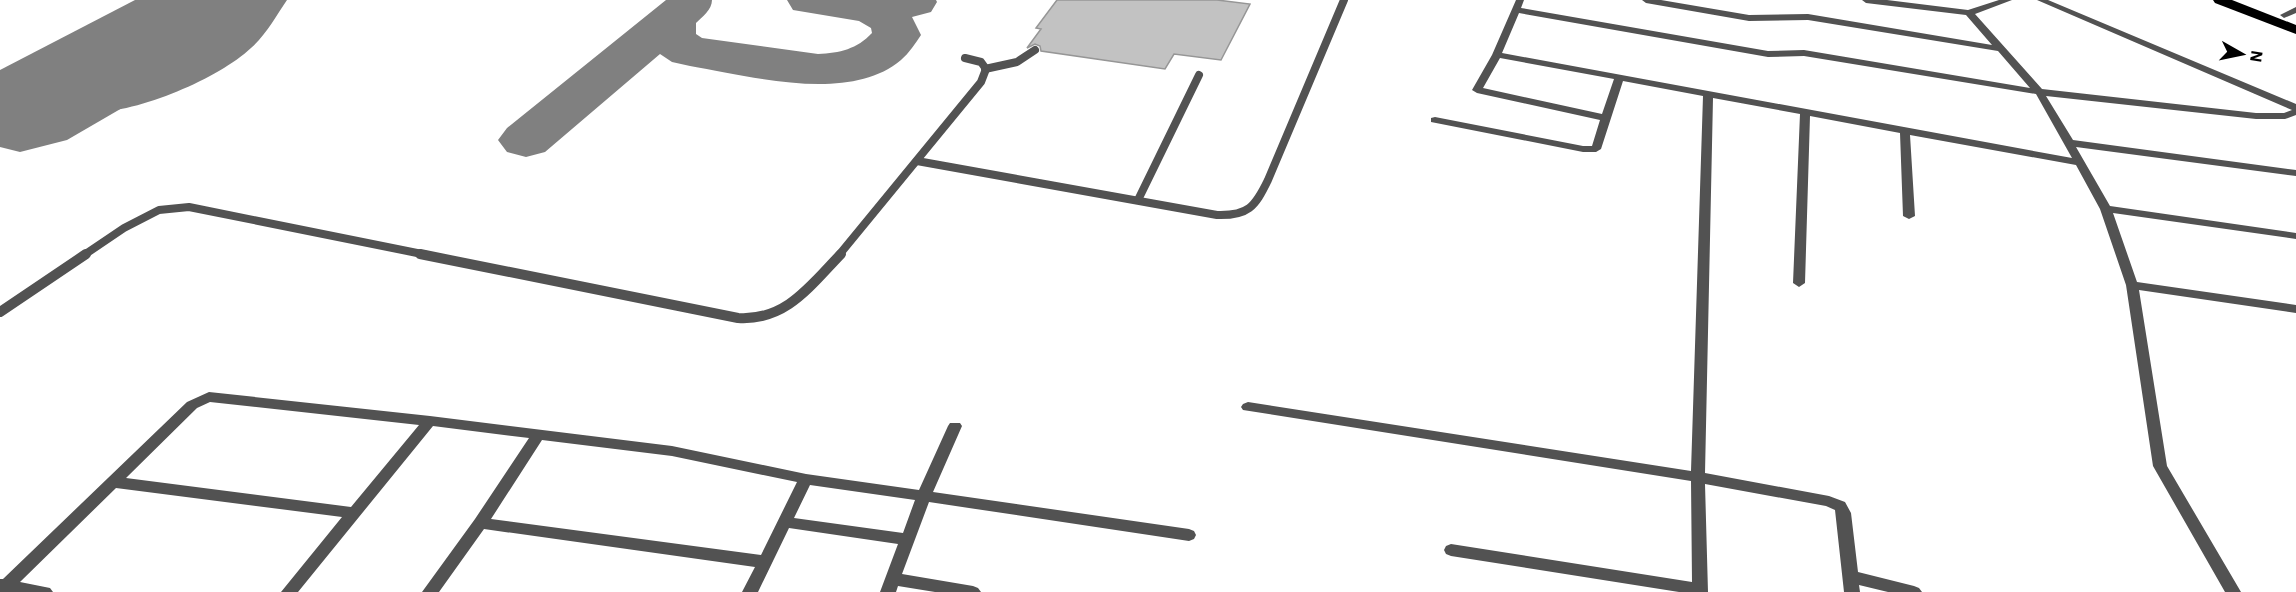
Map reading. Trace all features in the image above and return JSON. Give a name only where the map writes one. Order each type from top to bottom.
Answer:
[{"type":"highway","points":[[2220,0],[2296,30]]},
{"type":"highway","points":[[2244,0],[2292,15]]},
{"type":"street","points":[[1646,0],[1749,18],[1808,17],[2001,49]]},
{"type":"street","points":[[1866,0],[1969,13],[2008,0]]},
{"type":"street","points":[[2041,0],[2296,110]]},
{"type":"street","points":[[1606,118],[1477,90],[1497,55],[1518,5],[1768,54],[1812,54],[2038,92],[2256,116],[2285,116],[2296,110]]},
{"type":"street","points":[[1969,13],[2038,92],[2106,208],[2132,285],[2160,466],[2233,592]]},
{"type":"street","points":[[1497,55],[2080,163]]},
{"type":"street","points":[[1435,120],[1591,150],[1598,146],[1619,78]]},
{"type":"street","points":[[1451,550],[1700,591],[1698,477],[1708,94]]},
{"type":"street","points":[[1799,283],[1805,112]]},
{"type":"street","points":[[1905,130],[1909,216]]},
{"type":"street","points":[[2070,144],[2296,173]]},
{"type":"street","points":[[2106,208],[2296,236]]},
{"type":"street","points":[[2132,285],[2296,309]]},
{"type":"street","points":[[2,587],[192,405],[209,397],[672,451],[806,479],[1189,535]]},
{"type":"street","points":[[1248,407],[1698,477],[1830,501],[1840,506],[1845,522],[1851,585],[1914,592]]},
{"type":"street","points":[[289,592],[430,421]]},
{"type":"street","points":[[955,426],[924,496],[890,586],[973,592]]},
{"type":"street","points":[[430,592],[539,435]]},
{"type":"street","points":[[750,592],[806,479]]},
{"type":"street","points":[[113,482],[352,513]]},
{"type":"street","points":[[785,522],[908,540]]},
{"type":"street","points":[[480,523],[765,562]]},
{"type":"street","points":[[2,587],[45,592]]},
{"type":"lane","points":[[916,161],[1217,215],[1234,216],[1248,212],[1258,202],[1268,180],[1344,0]]},
{"type":"lane","points":[[985,69],[1017,62],[1035,50]]},
{"type":"lane","points":[[0,312],[124,228],[159,210],[189,207],[738,318],[755,319],[794,303],[844,250],[981,82],[985,69],[981,62],[965,58]]},
{"type":"lane","points":[[1138,200],[1199,75]]},
{"type":"building","points":[[1057,0],[1217,0],[1250,4],[1221,60],[1174,54],[1165,69],[1041,51],[1040,46],[1035,44],[1027,48],[1041,29],[1036,28]]},
{"type":"taxiway","points":[[208,9],[87,50],[60,68],[56,81],[64,92],[83,96],[105,95],[154,82],[201,61],[220,49],[239,33],[264,0]]},
{"type":"taxiway","points":[[673,18],[689,4],[689,0]]},
{"type":"taxiway","points":[[810,0],[875,8],[901,6],[914,2]]},
{"type":"taxiway","points":[[673,18],[671,30],[673,39],[690,51],[818,69],[853,65],[869,59],[884,49],[897,35],[888,18],[870,9]]},
{"type":"taxiway","points":[[526,140],[673,18]]},
{"type":"runway","points":[[20,112],[224,0]]}]
